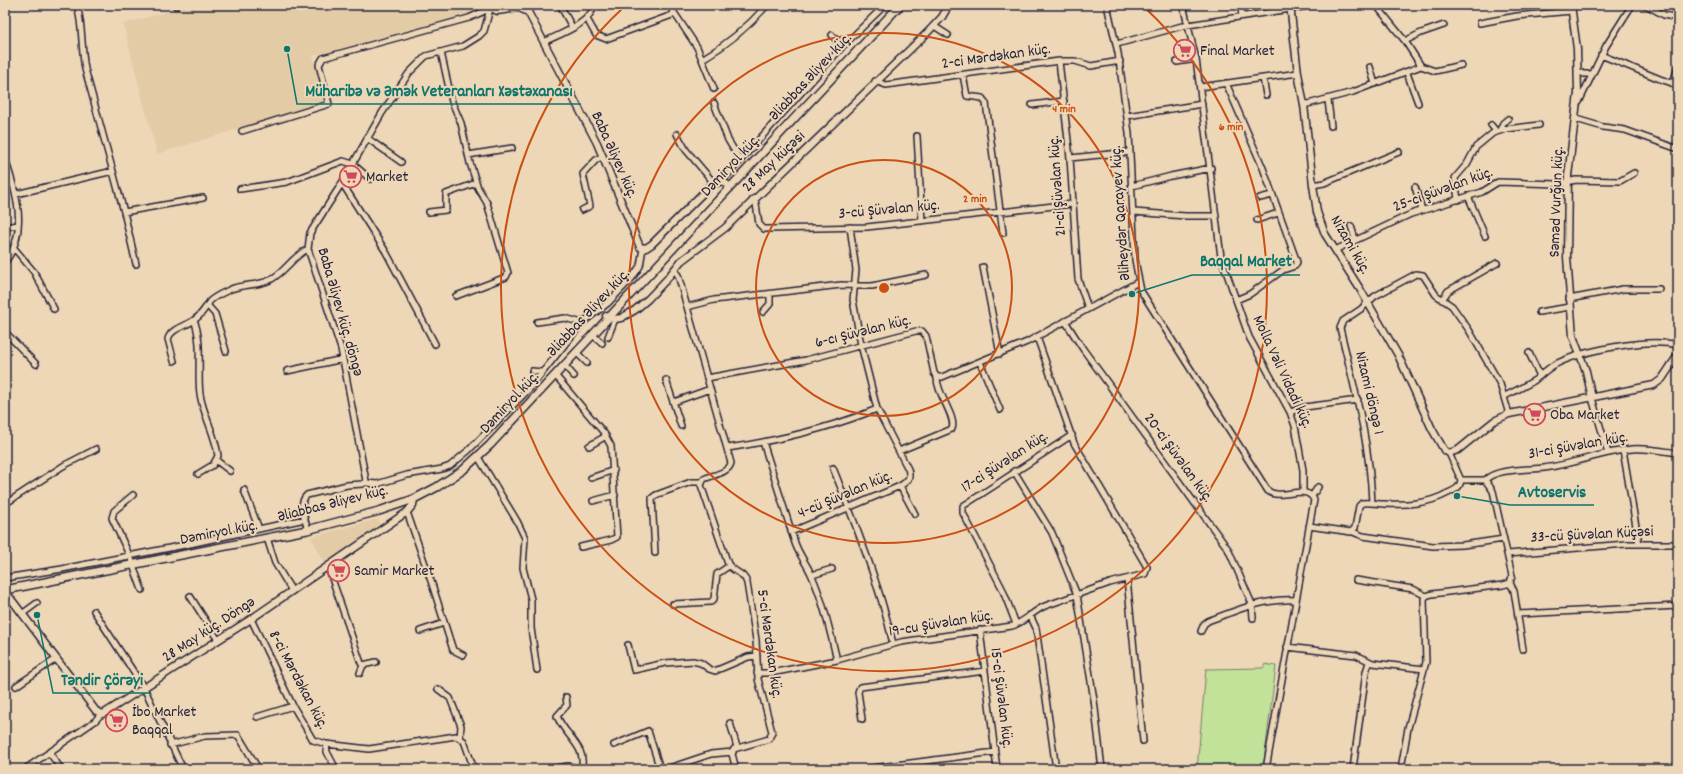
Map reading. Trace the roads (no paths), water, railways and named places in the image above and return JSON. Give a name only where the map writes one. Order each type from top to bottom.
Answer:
[{"type":"main road","name":"Əliabbas Əliyev küç.","points":[[5,586],[306,527],[393,503],[426,490],[447,477],[482,449],[610,318],[728,185],[896,5]]},
{"type":"main road","name":"Dəmiryol küç.","points":[[5,590],[131,561],[267,538],[343,521],[414,499],[449,480],[478,457],[576,352],[610,318],[900,5]]},
{"type":"street","points":[[77,5],[81,22],[82,50],[85,68],[124,212],[136,264]]},
{"type":"street","points":[[560,5],[572,27]]},
{"type":"street","points":[[544,42],[587,19],[595,5]]},
{"type":"street","points":[[669,5],[702,58],[714,88]]},
{"type":"street","points":[[702,58],[726,45],[768,5]]},
{"type":"street","name":"Dəmiryol küç.","points":[[722,181],[842,47],[884,5]]},
{"type":"street","name":"28 May küçəsi","points":[[610,318],[624,317],[635,310],[662,285],[685,258],[724,228],[934,26],[949,5]]},
{"type":"street","name":"Əliheydər Qarayev küç.","points":[[1108,5],[1120,61],[1127,116],[1138,282],[1141,291],[1155,316],[1265,487],[1276,495],[1303,492]]},
{"type":"street","name":"Molla Vəli Vidadi küç.","points":[[1183,5],[1196,59],[1211,168],[1221,257],[1256,352],[1290,412],[1300,447],[1303,470],[1303,492]]},
{"type":"street","points":[[1240,5],[1242,15]]},
{"type":"street","points":[[1117,44],[1188,25],[1290,7],[1315,5]]},
{"type":"street","points":[[1376,5],[1405,41],[1421,66],[1435,71],[1461,65]]},
{"type":"street","points":[[1577,106],[1591,74],[1632,5]]},
{"type":"street","points":[[1646,5],[1664,15],[1673,17]]},
{"type":"street","points":[[242,131],[329,104],[319,65],[323,58],[469,18],[488,7]]},
{"type":"street","name":"Baba Əliyev küç.","points":[[488,7],[496,12],[516,8],[525,10],[544,42],[603,156],[636,241],[642,248]]},
{"type":"street","name":"Baba Əliyev küç. döngə","points":[[366,482],[343,359],[308,249],[310,233],[342,183],[387,105],[409,73],[423,58],[463,46],[479,36],[485,28],[488,7]]},
{"type":"street","name":"Nizami küç.","points":[[1290,7],[1298,73],[1304,105],[1313,185],[1320,223],[1398,355],[1440,445],[1444,450],[1449,452]]},
{"type":"street","points":[[1480,22],[1571,8]]},
{"type":"street","name":"Səməd Vurğun küç.","points":[[1571,8],[1577,44],[1578,71],[1576,120],[1568,182],[1567,250],[1569,299],[1573,336],[1586,371],[1592,398]]},
{"type":"street","points":[[587,19],[596,36],[606,40],[675,14]]},
{"type":"street","points":[[1405,41],[1421,33],[1444,25]]},
{"type":"street","points":[[934,26],[948,35]]},
{"type":"street","points":[[832,35],[842,47]]},
{"type":"street","points":[[441,52],[452,102],[462,130],[476,183],[487,203],[508,275],[456,296]]},
{"type":"street","points":[[1602,55],[1676,84],[1678,66]]},
{"type":"street","points":[[1177,62],[1196,59]]},
{"type":"street","name":"2-ci Mərdəkan küç.","points":[[876,81],[886,85],[1059,61],[1075,61],[1091,66],[1120,61]]},
{"type":"street","name":"21-ci Şüvəlan küç.","points":[[1059,61],[1070,158],[1078,279],[1088,308]]},
{"type":"street","points":[[1304,105],[1328,100],[1407,73],[1421,66]]},
{"type":"street","points":[[1370,68],[1375,84]]},
{"type":"street","points":[[1578,71],[1584,74],[1591,74]]},
{"type":"street","points":[[1200,87],[1298,73]]},
{"type":"street","points":[[1407,73],[1418,102]]},
{"type":"street","points":[[963,75],[967,96],[982,98],[986,103],[1003,232]]},
{"type":"street","points":[[1263,78],[1266,95]]},
{"type":"street","points":[[1226,83],[1256,149],[1296,265],[1279,272],[1250,294],[1236,300]]},
{"type":"street","points":[[1032,105],[1064,100]]},
{"type":"street","points":[[1328,100],[1331,126]]},
{"type":"street","points":[[714,103],[728,140],[740,160]]},
{"type":"street","points":[[1127,116],[1202,104]]},
{"type":"street","points":[[1458,200],[1455,178],[1467,164],[1476,147],[1498,130],[1508,119]]},
{"type":"street","points":[[1576,120],[1603,127],[1625,130],[1678,149]]},
{"type":"street","points":[[1491,124],[1498,130],[1539,124]]},
{"type":"street","points":[[677,134],[686,150],[714,183]]},
{"type":"street","points":[[917,136],[922,221]]},
{"type":"street","points":[[367,138],[401,162]]},
{"type":"street","points":[[468,155],[512,148]]},
{"type":"street","points":[[1070,158],[1130,152]]},
{"type":"street","points":[[1313,185],[1324,183],[1399,152]]},
{"type":"street","points":[[582,210],[590,206],[583,174],[596,160],[603,156]]},
{"type":"street","points":[[5,159],[16,194],[18,225],[18,236],[14,248],[5,262]]},
{"type":"street","points":[[240,189],[287,182],[337,162],[344,161],[353,164],[370,179]]},
{"type":"street","points":[[1132,186],[1211,168]]},
{"type":"street","points":[[16,194],[113,170]]},
{"type":"street","name":"25-ci Şüvəlan küç.","points":[[1335,250],[1355,239],[1422,210],[1458,200],[1502,182],[1620,180],[1634,173]]},
{"type":"street","points":[[642,248],[652,244],[696,198],[714,183],[722,181],[728,185]]},
{"type":"street","points":[[342,183],[394,266],[435,344]]},
{"type":"street","points":[[429,212],[446,210],[446,194],[476,183]]},
{"type":"street","points":[[1415,187],[1422,210]]},
{"type":"street","points":[[1260,198],[1272,194]]},
{"type":"street","points":[[1468,196],[1485,236]]},
{"type":"street","points":[[124,212],[203,198]]},
{"type":"street","name":"3-cü Şüvəlan küç.","points":[[753,200],[756,204],[759,224],[764,229],[850,228],[1072,204]]},
{"type":"street","points":[[1134,212],[1185,216],[1216,216]]},
{"type":"street","points":[[1257,220],[1278,213]]},
{"type":"street","points":[[5,227],[18,225]]},
{"type":"street","points":[[1351,226],[1355,239]]},
{"type":"street","name":"4-cü Şüvəlan küç.","points":[[791,532],[900,486],[906,482],[909,476],[899,451],[877,409],[861,345],[853,300],[856,270],[850,228]]},
{"type":"street","points":[[14,248],[34,272],[54,309]]},
{"type":"street","name":"Dəmiryol küç.","points":[[366,482],[377,484],[450,466],[474,446],[502,415],[530,388],[582,323],[612,300],[632,278],[640,266],[642,248]]},
{"type":"street","points":[[174,361],[169,344],[169,335],[172,332],[194,320],[214,298],[231,289],[270,280],[279,274],[296,256],[308,249]]},
{"type":"street","points":[[1497,263],[1448,291],[1442,300],[1452,306],[1468,330],[1505,396],[1509,414]]},
{"type":"street","points":[[983,267],[1000,354]]},
{"type":"street","points":[[655,553],[652,498],[656,495],[691,482],[701,482],[706,478],[729,468],[731,463],[678,275],[674,270]]},
{"type":"street","name":"Nizami döngə 1","points":[[1372,503],[1370,466],[1358,400],[1340,328],[1343,321],[1375,296],[1420,274],[1423,275],[1436,295],[1442,300]]},
{"type":"street","points":[[686,307],[704,302],[841,285],[854,287],[872,286],[926,275]]},
{"type":"street","points":[[899,451],[952,429],[953,422],[938,388],[937,377],[944,376],[1000,354],[1037,337],[1138,282]]},
{"type":"street","points":[[1569,299],[1623,289],[1659,289]]},
{"type":"street","points":[[763,312],[770,304],[770,294]]},
{"type":"street","points":[[208,305],[215,314],[226,351]]},
{"type":"street","points":[[1538,312],[1570,307]]},
{"type":"street","points":[[537,322],[565,318],[582,323]]},
{"type":"street","points":[[608,337],[614,325],[610,318]]},
{"type":"street","points":[[194,320],[197,328],[200,396],[217,449],[217,461]]},
{"type":"street","name":"20-ci Şüvəlan küç.","points":[[1065,321],[1083,349],[1228,548],[1252,604],[1252,618]]},
{"type":"street","points":[[5,332],[36,364]]},
{"type":"street","name":"6-cı Şüvəlan küç.","points":[[707,378],[806,360],[912,332],[922,332],[927,338],[934,374],[937,377]]},
{"type":"street","points":[[593,335],[602,343]]},
{"type":"street","name":"19-cu Şüvəlan küç.","points":[[757,674],[771,673],[837,660],[893,644],[1016,624],[1045,606],[1145,574],[1147,567],[1072,435],[1037,337]]},
{"type":"street","points":[[1505,396],[1540,376],[1554,365],[1580,356],[1605,349],[1632,345],[1658,343],[1678,345]]},
{"type":"street","points":[[576,352],[587,363]]},
{"type":"street","points":[[1529,353],[1540,376]]},
{"type":"street","points":[[1353,532],[1359,506],[1365,503],[1396,505],[1427,502],[1453,491],[1459,486],[1461,480],[1449,452],[1462,448],[1494,421],[1509,414],[1654,385],[1662,379],[1678,355]]},
{"type":"street","points":[[287,371],[343,359]]},
{"type":"street","points":[[980,362],[1000,410]]},
{"type":"street","points":[[564,365],[574,376]]},
{"type":"street","points":[[532,371],[542,372]]},
{"type":"street","points":[[555,375],[606,436],[612,451],[617,536],[611,540],[581,547]]},
{"type":"street","points":[[666,380],[681,426]]},
{"type":"street","points":[[674,402],[710,389]]},
{"type":"street","points":[[1592,398],[1608,452]]},
{"type":"street","points":[[1290,412],[1305,407],[1358,400]]},
{"type":"street","points":[[728,448],[830,427],[877,409]]},
{"type":"street","name":"17-ci Şüvəlan küç.","points":[[1016,624],[1002,588],[962,509],[965,503],[1072,435]]},
{"type":"street","points":[[589,446],[606,436]]},
{"type":"street","points":[[763,442],[791,532],[799,553],[812,575],[819,593],[837,660]]},
{"type":"street","points":[[5,504],[63,466],[96,449]]},
{"type":"street","name":"31-ci Şüvəlan küç.","points":[[1485,480],[1492,475],[1513,470],[1558,465],[1608,452],[1642,449],[1678,453]]},
{"type":"street","points":[[1623,450],[1639,544]]},
{"type":"street","points":[[478,457],[523,534],[525,549],[523,568],[531,599],[531,628],[537,670]]},
{"type":"street","points":[[217,461],[230,471]]},
{"type":"street","points":[[198,474],[217,461]]},
{"type":"street","points":[[833,468],[849,508],[887,619],[893,644]]},
{"type":"street","points":[[591,478],[614,470]]},
{"type":"street","points":[[1014,472],[1052,533],[1077,595],[1094,700],[1102,769]]},
{"type":"street","points":[[1461,480],[1485,480],[1493,491],[1508,554],[1512,576],[1510,583],[1514,591],[1523,649]]},
{"type":"street","points":[[306,527],[302,502],[308,495],[347,485],[366,482]]},
{"type":"street","points":[[673,604],[711,602],[714,599],[717,574],[729,566],[701,482]]},
{"type":"street","points":[[900,486],[915,514]]},
{"type":"street","points":[[1266,769],[1314,503],[1312,496],[1318,487]]},
{"type":"street","points":[[244,490],[259,529]]},
{"type":"street","points":[[1303,492],[1312,496]]},
{"type":"street","points":[[133,495],[112,515],[112,520],[131,561],[142,590]]},
{"type":"street","points":[[593,501],[615,495]]},
{"type":"street","name":"28 May küç. Döngə","points":[[101,714],[107,712],[251,619],[328,567],[407,512],[413,505],[414,499]]},
{"type":"street","points":[[407,512],[453,650],[463,655]]},
{"type":"street","points":[[5,578],[131,561],[305,518]]},
{"type":"street","points":[[1309,526],[1343,533],[1353,532],[1363,536],[1433,546],[1463,545],[1504,539]]},
{"type":"street","points":[[267,538],[275,563],[292,591]]},
{"type":"street","name":"33-cü Şüvəlan Küçəsi","points":[[1508,554],[1639,544],[1678,544]]},
{"type":"street","name":"5-ci Mərdəkan küç.","points":[[729,566],[743,574],[747,583],[755,631],[757,674],[772,735],[769,739],[737,747]]},
{"type":"street","points":[[328,567],[363,665],[360,673]]},
{"type":"street","points":[[812,575],[832,569]]},
{"type":"street","points":[[1127,579],[1143,741]]},
{"type":"street","points":[[1356,580],[1413,589],[1426,596],[1437,593],[1506,585],[1510,583]]},
{"type":"street","points":[[5,590],[56,659],[96,710],[101,714],[95,720],[25,769]]},
{"type":"street","points":[[190,596],[218,640]]},
{"type":"street","points":[[1400,769],[1408,728],[1424,669],[1426,649],[1423,602],[1426,596]]},
{"type":"street","points":[[1201,631],[1204,624],[1208,621],[1252,604],[1277,600],[1296,600]]},
{"type":"street","points":[[22,614],[37,603]]},
{"type":"street","points":[[1518,614],[1678,606]]},
{"type":"street","points":[[94,612],[144,688],[170,745],[183,769]]},
{"type":"street","points":[[1030,615],[1036,628],[1056,769]]},
{"type":"street","name":"8-ci Mərdəkan küç.","points":[[251,619],[293,706],[311,738],[317,742],[369,748],[450,735],[460,737]]},
{"type":"street","points":[[420,631],[444,623]]},
{"type":"street","name":"15-ci Şüvəlan küç.","points":[[980,630],[997,769]]},
{"type":"street","points":[[628,645],[634,670],[665,663],[693,661],[701,663],[709,669],[715,671],[748,657],[757,656]]},
{"type":"street","points":[[1287,646],[1356,655],[1369,662],[1424,669]]},
{"type":"street","points":[[16,686],[56,659]]},
{"type":"street","points":[[363,665],[376,662]]},
{"type":"street","points":[[1353,769],[1366,672],[1369,662]]},
{"type":"street","points":[[862,719],[858,692],[860,687],[985,670]]},
{"type":"street","points":[[438,689],[450,698],[461,726],[460,737],[466,745],[474,769]]},
{"type":"street","points":[[550,769],[568,766],[581,769],[583,760],[579,748],[557,716],[567,705],[566,698]]},
{"type":"street","points":[[257,717],[293,706]]},
{"type":"street","points":[[666,769],[711,754],[733,752],[737,747],[730,723]]},
{"type":"street","points":[[614,745],[648,731],[660,769]]},
{"type":"street","points":[[170,745],[206,736],[238,735],[256,765]]},
{"type":"street","points":[[326,744],[327,752],[336,769]]},
{"type":"street","points":[[49,752],[61,769]]},
{"type":"street","points":[[733,752],[736,769]]},
{"type":"street","points":[[865,769],[995,752]]},
{"type":"place","name":"Müharibə və Əmək Veteranları Xəstəxanası","points":[[287,49]]},
{"type":"place","name":"Final Market","points":[[1185,51]]},
{"type":"place","name":"Market","points":[[350,177]]},
{"type":"place","name":"Baqqal Market","points":[[1132,294]]},
{"type":"place","name":"Oba Market","points":[[1535,415]]},
{"type":"place","name":"Avtoservis","points":[[1457,496]]},
{"type":"place","name":"Samir Market","points":[[338,571]]},
{"type":"place","name":"Təndir Çörəyi","points":[[37,615]]},
{"type":"place","name":"İbo Market Baqqal","points":[[116,721]]}]
